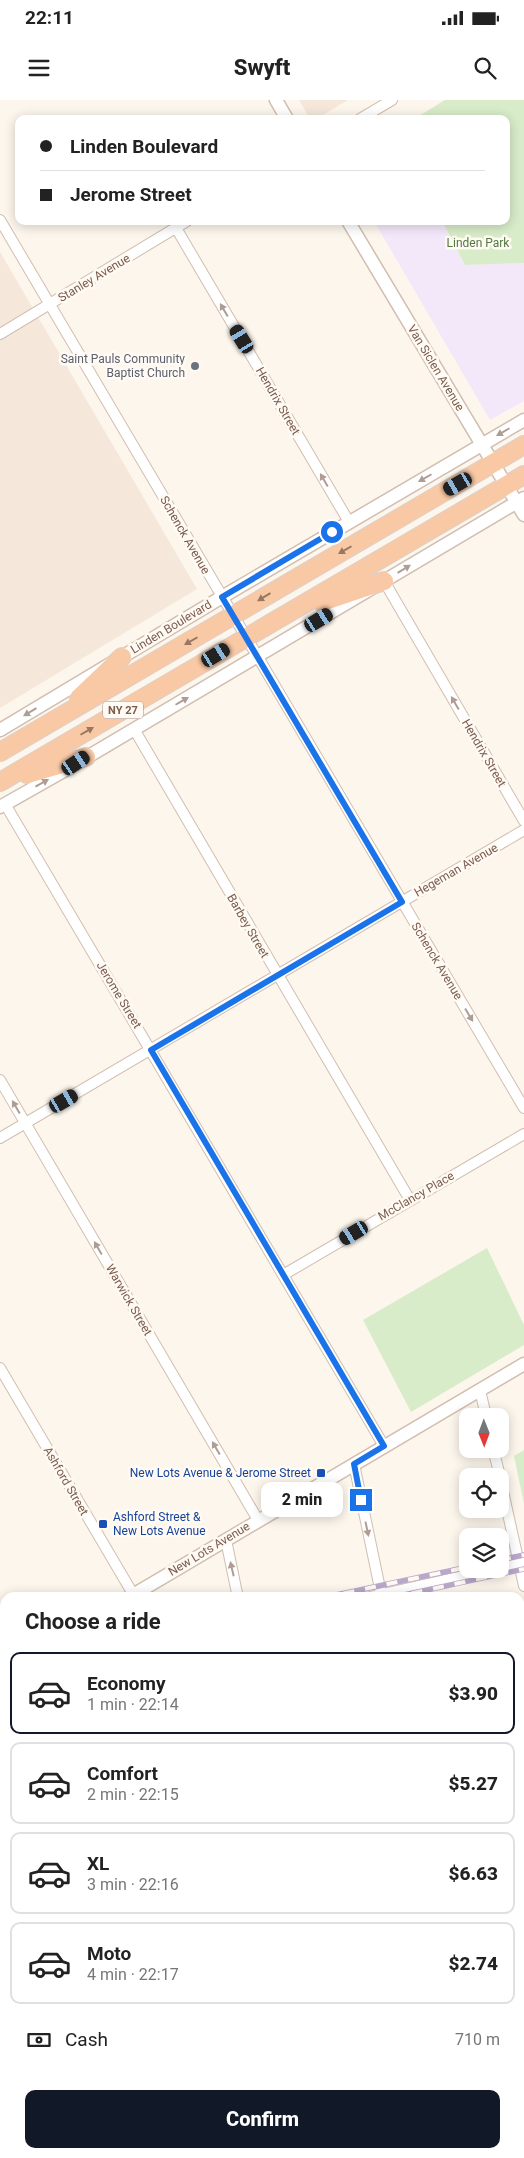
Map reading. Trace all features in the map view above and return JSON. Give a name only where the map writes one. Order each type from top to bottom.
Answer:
[{"type":"highway","name":"Linden Boulevard","points":[[0,752],[524,445]]},
{"type":"highway","name":"NY 27","points":[[1,782],[524,475]]},
{"type":"highway","points":[[288,613],[384,582]]},
{"type":"highway","points":[[59,718],[122,657]]},
{"type":"highway","points":[[1,782],[86,757]]},
{"type":"street","points":[[276,100],[285,115]]},
{"type":"street","points":[[367,115],[392,100]]},
{"type":"street","name":"Schenck Avenue","points":[[0,220],[524,1108]]},
{"type":"street","name":"Stanley Avenue","points":[[0,334],[181,225]]},
{"type":"street","name":"Van Siclen Avenue","points":[[350,225],[506,485],[520,500],[524,515]]},
{"type":"street","name":"Hendrix Street","points":[[176,228],[349,522]]},
{"type":"street","name":"Linden Boulevard","points":[[0,730],[524,420]]},
{"type":"street","points":[[3,805],[257,657],[520,500]]},
{"type":"street","name":"Hendrix Street","points":[[384,582],[524,820]]},
{"type":"street","name":"Barbey Street","points":[[134,729],[410,1200]]},
{"type":"street","name":"Jerome Street","points":[[3,805],[151,1050],[384,1446]]},
{"type":"street","name":"Hegeman Avenue","points":[[0,1138],[524,830]]},
{"type":"street","name":"Warwick Street","points":[[0,1080],[258,1520]]},
{"type":"street","name":"McClancy Place","points":[[283,1275],[524,1134]]},
{"type":"street","name":"New Lots Avenue","points":[[137,1592],[524,1364]]},
{"type":"street","name":"Ashford Street","points":[[0,1368],[128,1592]]},
{"type":"street","points":[[480,1390],[484,1408]]},
{"type":"street","points":[[354,1464],[381,1592]]},
{"type":"street","points":[[509,1512],[522,1563],[524,1586]]},
{"type":"street","points":[[226,1540],[237,1592]]},
{"type":"street","points":[[509,1566],[522,1563]]},
{"type":"street","points":[[399,1592],[459,1578]]},
{"type":"shaded area","points":[[299,100],[348,100],[323,115],[308,115]]},
{"type":"shaded area","points":[[376,225],[444,225],[465,265],[524,263],[524,401],[490,420]]},
{"type":"shaded area","points":[[0,252],[197,589],[0,708]]},
{"type":"green space","name":"Linden Park","points":[[445,100],[524,100],[524,263],[465,265],[444,225],[510,225],[510,115],[421,115]]},
{"type":"green space","points":[[487,1248],[524,1325],[524,1345],[411,1412],[363,1320]]},
{"type":"green space","points":[[524,1450],[524,1504],[514,1456]]},
{"type":"railway","points":[[509,1558],[524,1555]]},
{"type":"railway","points":[[350,1592],[459,1569]]},
{"type":"railway","points":[[418,1592],[524,1569]]},
{"type":"place","name":"Saint Pauls Community Baptist Church","points":[[195,366]]},
{"type":"place","name":"New Lots Avenue & Jerome Street","points":[[321,1473]]},
{"type":"place","name":"Ashford Street & New Lots Avenue","points":[[103,1524]]},
{"type":"route","points":[[332,532],[222,597],[402,902],[151,1050],[384,1446],[354,1464],[361,1500]]}]
